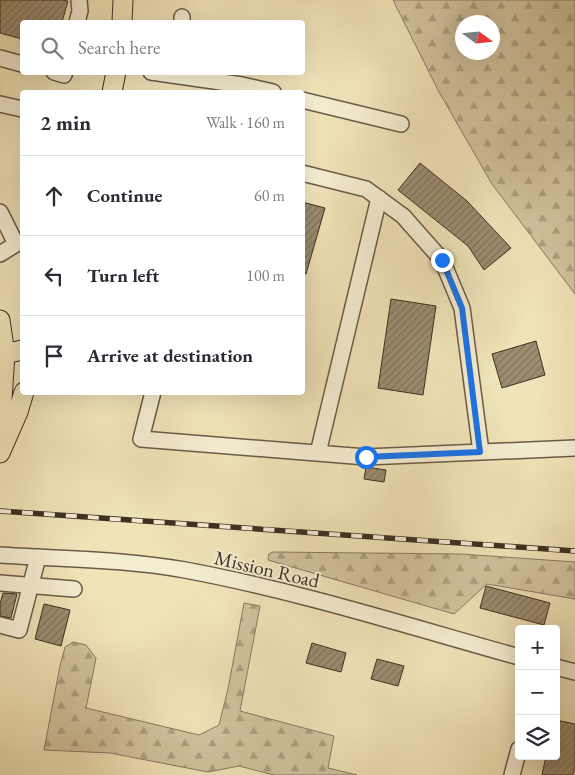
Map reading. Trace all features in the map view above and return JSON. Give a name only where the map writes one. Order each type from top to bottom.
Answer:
[{"type":"main road","points":[[122,20],[123,0]]},
{"type":"main road","points":[[112,90],[115,75]]},
{"type":"main road","points":[[0,320],[14,352],[0,429]]},
{"type":"main road","points":[[0,453],[18,412],[23,395]]},
{"type":"street","points":[[78,20],[80,11],[79,0]]},
{"type":"street","points":[[0,58],[20,63]]},
{"type":"street","points":[[182,75],[264,90]]},
{"type":"street","points":[[305,101],[400,124]]},
{"type":"street","points":[[0,104],[20,109]]},
{"type":"street","points":[[305,174],[366,189],[403,216],[442,260],[462,308],[480,452]]},
{"type":"street","points":[[318,453],[379,198]]},
{"type":"street","points":[[0,212],[16,244],[0,254]]},
{"type":"street","points":[[152,395],[141,440],[366,457],[575,448]]},
{"type":"street","name":"Mission Road","points":[[0,555],[125,562],[184,570],[302,596],[515,656]]},
{"type":"street","points":[[0,625],[20,630],[38,557]]},
{"type":"street","points":[[0,583],[74,589]]},
{"type":"street","points":[[560,668],[575,672]]},
{"type":"street","points":[[512,775],[516,760]]},
{"type":"green space","points":[[393,0],[575,0],[575,294],[492,184],[439,92]]},
{"type":"green space","points":[[273,552],[461,554],[575,562],[575,599],[487,584],[454,614],[268,560],[269,554]]},
{"type":"green space","points":[[244,603],[260,606],[240,711],[334,736],[328,768],[357,775],[274,775],[239,766],[208,772],[110,753],[44,750],[65,647],[73,642],[86,645],[96,658],[86,708],[199,735],[219,725],[228,689]]},
{"type":"building","points":[[0,0],[68,1],[63,20],[20,20],[20,38],[0,33]]},
{"type":"building","points":[[420,163],[467,201],[511,248],[484,270],[468,246],[398,190]]},
{"type":"building","points":[[305,203],[325,208],[305,274]]},
{"type":"building","points":[[391,299],[436,306],[423,395],[378,388]]},
{"type":"building","points":[[536,341],[545,375],[502,388],[492,354]]},
{"type":"building","points":[[366,467],[386,470],[384,482],[364,479]]},
{"type":"building","points":[[486,586],[550,603],[544,625],[480,608]]},
{"type":"building","points":[[3,593],[17,594],[11,618],[0,616],[0,604]]},
{"type":"building","points":[[44,604],[70,610],[61,646],[35,639]]},
{"type":"building","points":[[312,643],[346,653],[341,672],[306,663]]},
{"type":"building","points":[[377,659],[404,666],[398,686],[371,679]]},
{"type":"building","points":[[560,721],[575,724],[575,767],[573,775],[542,775],[545,760],[560,760]]},
{"type":"railway","points":[[0,511],[575,551]]},
{"type":"route","points":[[366,457],[480,452],[462,308],[442,260]]}]
